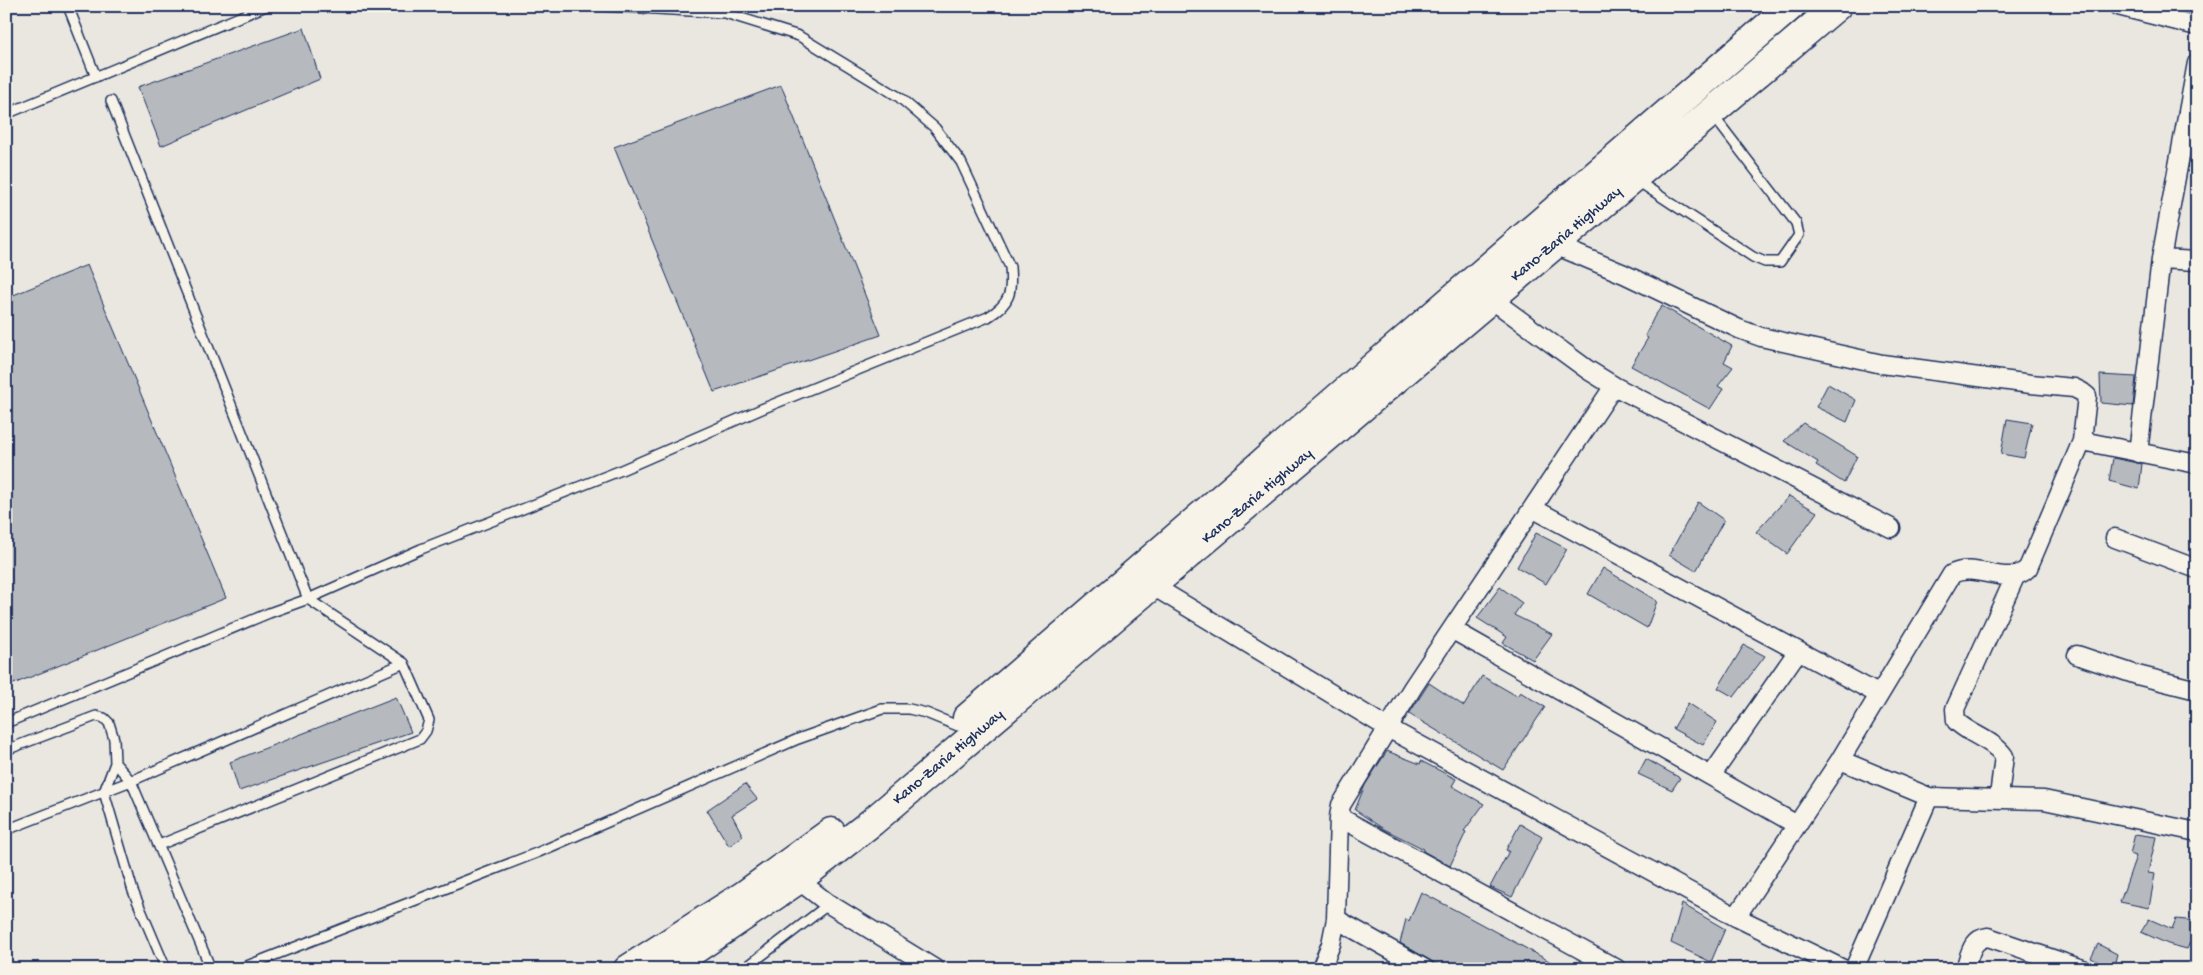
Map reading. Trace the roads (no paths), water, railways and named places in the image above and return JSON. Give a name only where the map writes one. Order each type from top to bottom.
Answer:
[{"type":"highway","name":"Kano-Zaria Highway","points":[[628,969],[744,895],[858,813],[1791,6]]},
{"type":"highway","name":"Kano-Zaria Highway","points":[[672,968],[798,880],[880,816],[1837,6]]},
{"type":"street","points":[[2118,6],[2197,26]]},
{"type":"street","points":[[2138,452],[2161,259],[2197,64]]},
{"type":"street","points":[[1555,245],[1624,274],[1739,329],[1761,337],[1882,364],[2074,388],[2087,396],[2082,441],[2028,568],[2022,574],[2014,577],[1976,571],[1958,571],[1952,574],[1840,760],[1736,917]]},
{"type":"street","points":[[2161,259],[2197,261]]},
{"type":"street","points":[[1492,299],[1588,370],[1614,386],[1891,528]]},
{"type":"street","points":[[1321,969],[1331,944],[1336,919],[1341,804],[1388,728],[1614,386]]},
{"type":"street","points":[[2082,441],[2197,464]]},
{"type":"street","points":[[1534,509],[1878,694]]},
{"type":"street","points":[[2115,538],[2184,566],[2197,569]]},
{"type":"street","points":[[1999,797],[2004,756],[1990,742],[1964,730],[1956,721],[1955,709],[2014,577]]},
{"type":"street","points":[[1153,586],[1388,728],[1736,917],[1843,969]]},
{"type":"street","points":[[1453,630],[1797,825]]},
{"type":"street","points":[[1711,776],[1798,651]]},
{"type":"street","points":[[2077,655],[2137,675],[2197,690]]},
{"type":"street","points":[[1840,760],[1929,796],[2044,800],[2197,832]]},
{"type":"street","points":[[1854,969],[1929,796]]},
{"type":"street","points":[[1339,817],[1617,969]]},
{"type":"street","points":[[798,880],[829,904],[935,969]]},
{"type":"street","points":[[1336,919],[1425,969]]},
{"type":"street","points":[[1965,969],[1974,942],[1980,938],[1988,938],[2082,969]]},
{"type":"lane","points":[[68,6],[96,77]]},
{"type":"lane","points":[[6,114],[266,6]]},
{"type":"lane","points":[[6,723],[260,617],[308,599],[421,549],[619,471],[768,406],[988,317],[1004,306],[1008,299],[1011,282],[1010,267],[961,162],[935,128],[899,97],[800,36],[762,24],[725,13],[604,6]]},
{"type":"lane","points":[[111,101],[308,599],[404,663],[429,720],[426,731],[420,739],[159,845]]},
{"type":"lane","points":[[1633,179],[1753,257],[1765,262],[1780,262],[1799,235],[1796,223],[1791,214],[1711,113]]},
{"type":"lane","points":[[6,830],[131,781],[404,663]]},
{"type":"lane","points":[[239,969],[539,852],[798,739],[882,709],[909,709],[926,713],[958,726]]},
{"type":"lane","points":[[6,750],[96,716],[104,718],[109,723],[114,739],[114,764],[104,792],[133,891],[166,969]]},
{"type":"lane","points":[[114,764],[131,781],[211,969]]},
{"type":"lane","points":[[744,969],[829,904]]}]
